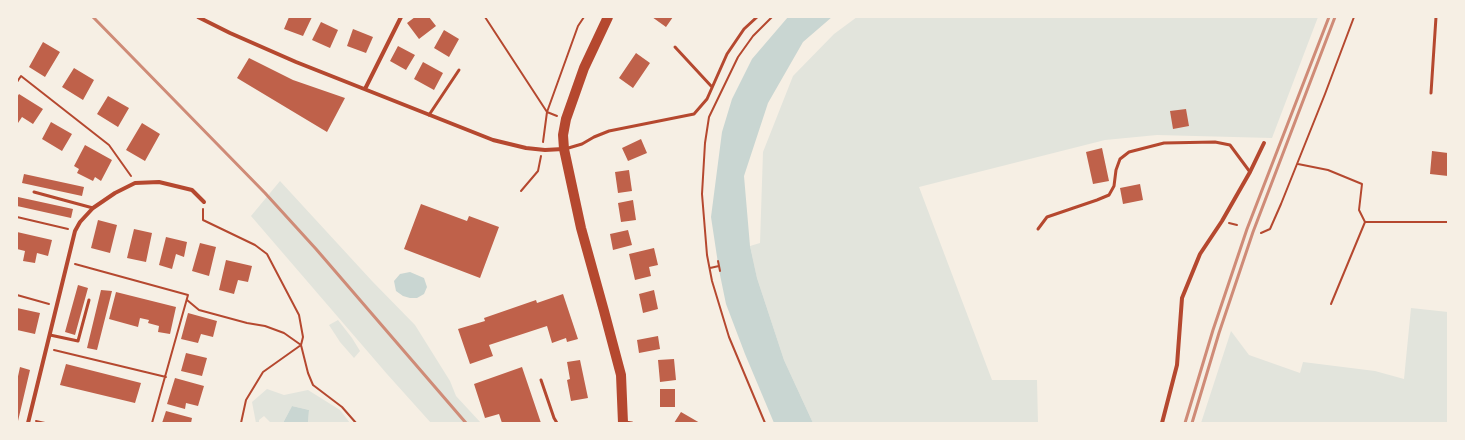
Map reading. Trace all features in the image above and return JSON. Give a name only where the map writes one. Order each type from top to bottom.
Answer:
[{"type":"main road","points":[[608,17],[584,68],[566,119],[563,135],[564,149],[581,228],[621,375],[626,423]]},
{"type":"street","points":[[198,17],[296,62],[498,141],[542,150],[564,149]]},
{"type":"street","points":[[365,90],[401,17]]},
{"type":"street","points":[[1162,423],[1177,364],[1182,298],[1200,254],[1250,172],[1264,143]]},
{"type":"street","points":[[28,423],[75,231],[80,222],[93,208],[135,183],[160,182],[192,190],[204,202]]},
{"type":"lane","points":[[564,149],[582,144],[609,131],[694,114],[707,99],[727,54],[744,29],[757,17]]},
{"type":"lane","points":[[1431,93],[1436,17]]},
{"type":"lane","points":[[674,47],[712,87]]},
{"type":"lane","points":[[430,115],[459,70]]},
{"type":"lane","points":[[1038,229],[1047,217],[1108,195],[1114,186],[1116,170],[1120,158],[1129,152],[1164,143],[1214,142],[1230,145],[1250,172]]},
{"type":"lane","points":[[34,192],[93,208]]},
{"type":"lane","points":[[50,335],[78,341],[89,300]]},
{"type":"lane","points":[[541,380],[557,423]]},
{"type":"path","points":[[485,17],[547,112],[566,119]]},
{"type":"path","points":[[521,191],[538,171],[547,112],[578,26],[584,17]]},
{"type":"path","points":[[765,423],[729,337],[710,268],[707,255],[702,194],[705,143],[710,116],[744,48],[753,36],[772,17]]},
{"type":"path","points":[[1261,233],[1270,229],[1298,164],[1354,17]]},
{"type":"path","points":[[17,82],[20,76],[109,145],[135,183]]},
{"type":"path","points":[[1298,164],[1328,170],[1362,184],[1359,210],[1365,222],[1331,304]]},
{"type":"path","points":[[204,202],[203,220],[255,244],[267,254],[299,315],[303,337],[301,345],[308,373],[313,384],[342,407],[356,423]]},
{"type":"path","points":[[17,217],[75,231]]},
{"type":"path","points":[[1365,222],[1448,222]]},
{"type":"path","points":[[718,261],[720,271]]},
{"type":"path","points":[[68,262],[188,295],[188,300],[152,423]]},
{"type":"path","points":[[710,268],[719,266]]},
{"type":"path","points":[[17,295],[57,306]]},
{"type":"path","points":[[188,300],[199,310],[247,323],[265,326],[284,333],[301,345]]},
{"type":"path","points":[[241,423],[246,400],[263,372],[301,345]]},
{"type":"path","points":[[46,348],[166,377]]},
{"type":"shaded area","points":[[788,17],[832,17],[803,42],[768,103],[744,176],[750,246],[757,278],[784,360],[813,423],[774,423],[726,304],[711,217],[722,132],[732,99],[752,59]]},
{"type":"shaded area","points":[[857,17],[1318,17],[1272,138],[1157,135],[1105,140],[919,187],[992,380],[1037,380],[1038,423],[813,423],[784,360],[757,278],[750,246],[760,243],[763,152],[793,76],[834,34]]},
{"type":"shaded area","points":[[280,181],[372,281],[415,325],[450,381],[456,396],[481,423],[431,423],[251,216]]},
{"type":"shaded area","points":[[410,272],[424,278],[427,287],[424,294],[417,298],[403,296],[396,291],[394,281],[400,274]]},
{"type":"shaded area","points":[[1411,308],[1448,312],[1448,423],[1201,423],[1231,331],[1249,355],[1300,373],[1303,362],[1375,371],[1404,379]]},
{"type":"shaded area","points":[[338,320],[360,351],[354,358],[340,342],[329,325]]},
{"type":"shaded area","points":[[267,389],[284,395],[308,390],[340,410],[350,423],[308,423],[309,410],[292,406],[283,423],[271,423],[264,416],[259,420],[259,423],[256,423],[252,402]]},
{"type":"shaded area","points":[[292,406],[309,410],[308,423],[283,423]]},
{"type":"building","points":[[289,17],[312,17],[303,36],[284,29]]},
{"type":"building","points":[[415,17],[429,17],[436,26],[419,39],[407,23]]},
{"type":"building","points":[[652,17],[673,17],[666,27]]},
{"type":"building","points":[[321,22],[338,30],[330,48],[312,40]]},
{"type":"building","points":[[353,29],[373,37],[366,53],[347,46]]},
{"type":"building","points":[[444,30],[459,39],[449,57],[434,48]]},
{"type":"building","points":[[43,42],[60,52],[45,77],[29,67]]},
{"type":"building","points":[[398,46],[415,55],[406,70],[390,61]]},
{"type":"building","points":[[636,53],[650,63],[633,88],[619,78]]},
{"type":"building","points":[[249,58],[293,80],[345,98],[327,132],[237,78]]},
{"type":"building","points":[[423,62],[443,73],[434,90],[414,79]]},
{"type":"building","points":[[74,68],[94,80],[83,100],[62,87]]},
{"type":"building","points":[[19,94],[43,109],[33,124],[22,117],[18,123],[17,122],[17,97]]},
{"type":"building","points":[[108,96],[129,108],[118,127],[97,114]]},
{"type":"building","points":[[1186,109],[1189,126],[1173,129],[1170,111]]},
{"type":"building","points":[[51,122],[72,134],[62,151],[42,139]]},
{"type":"building","points":[[142,123],[160,134],[145,161],[126,150]]},
{"type":"building","points":[[641,139],[647,153],[628,161],[622,148]]},
{"type":"building","points":[[85,145],[112,160],[101,181],[95,177],[93,181],[77,173],[79,169],[74,166]]},
{"type":"building","points":[[1102,148],[1109,181],[1093,184],[1086,152]]},
{"type":"building","points":[[1432,151],[1448,153],[1448,176],[1430,174]]},
{"type":"building","points":[[629,170],[632,191],[618,193],[615,172]]},
{"type":"building","points":[[24,174],[84,187],[82,196],[22,183]]},
{"type":"building","points":[[1140,184],[1143,200],[1123,204],[1120,188]]},
{"type":"building","points":[[18,197],[73,209],[71,218],[17,206]]},
{"type":"building","points":[[633,200],[636,220],[621,222],[618,203]]},
{"type":"building","points":[[421,204],[467,221],[469,216],[499,227],[480,278],[404,249]]},
{"type":"building","points":[[98,220],[117,225],[110,253],[91,248]]},
{"type":"building","points":[[134,229],[152,233],[146,262],[127,258]]},
{"type":"building","points":[[628,230],[632,245],[613,250],[610,234]]},
{"type":"building","points":[[17,232],[52,240],[48,256],[37,253],[35,263],[23,261],[25,251],[17,249]]},
{"type":"building","points":[[166,237],[187,242],[184,257],[176,254],[172,269],[159,265]]},
{"type":"building","points":[[200,243],[216,247],[209,276],[192,271]]},
{"type":"building","points":[[654,248],[658,265],[649,267],[651,276],[635,280],[629,254]]},
{"type":"building","points":[[226,260],[252,266],[248,282],[238,280],[234,294],[219,290]]},
{"type":"building","points":[[78,285],[88,288],[75,335],[65,332]]},
{"type":"building","points":[[101,290],[112,291],[97,350],[87,348]]},
{"type":"building","points":[[654,290],[658,309],[643,313],[639,294]]},
{"type":"building","points":[[116,292],[176,307],[170,334],[158,332],[159,326],[148,323],[149,320],[140,318],[138,327],[109,319]]},
{"type":"building","points":[[563,294],[578,339],[567,342],[566,338],[552,343],[547,326],[489,345],[493,356],[470,364],[458,329],[485,321],[484,318],[536,300],[537,303]]},
{"type":"building","points":[[17,308],[40,313],[35,334],[17,330]]},
{"type":"building","points":[[188,313],[217,321],[213,337],[201,334],[198,343],[181,339]]},
{"type":"building","points":[[658,336],[660,349],[639,353],[637,340]]},
{"type":"building","points":[[186,353],[207,358],[202,376],[181,371]]},
{"type":"building","points":[[674,359],[676,380],[660,382],[658,360]]},
{"type":"building","points":[[580,360],[588,398],[571,401],[567,380],[570,379],[567,362]]},
{"type":"building","points":[[66,364],[141,383],[135,403],[60,385]]},
{"type":"building","points":[[20,367],[30,370],[18,421],[17,381]]},
{"type":"building","points":[[522,367],[541,423],[502,423],[499,414],[485,418],[474,384]]},
{"type":"building","points":[[175,378],[204,386],[198,406],[186,403],[185,409],[167,404]]},
{"type":"building","points":[[660,389],[675,389],[675,407],[660,407]]},
{"type":"building","points":[[166,411],[192,418],[191,423],[162,423]]},
{"type":"building","points":[[681,412],[700,423],[674,423]]},
{"type":"railway","points":[[93,17],[265,193],[316,249],[466,423]]},
{"type":"railway","points":[[1185,423],[1213,330],[1247,229],[1329,17]]},
{"type":"railway","points":[[1192,423],[1219,333],[1253,232],[1335,17]]}]
